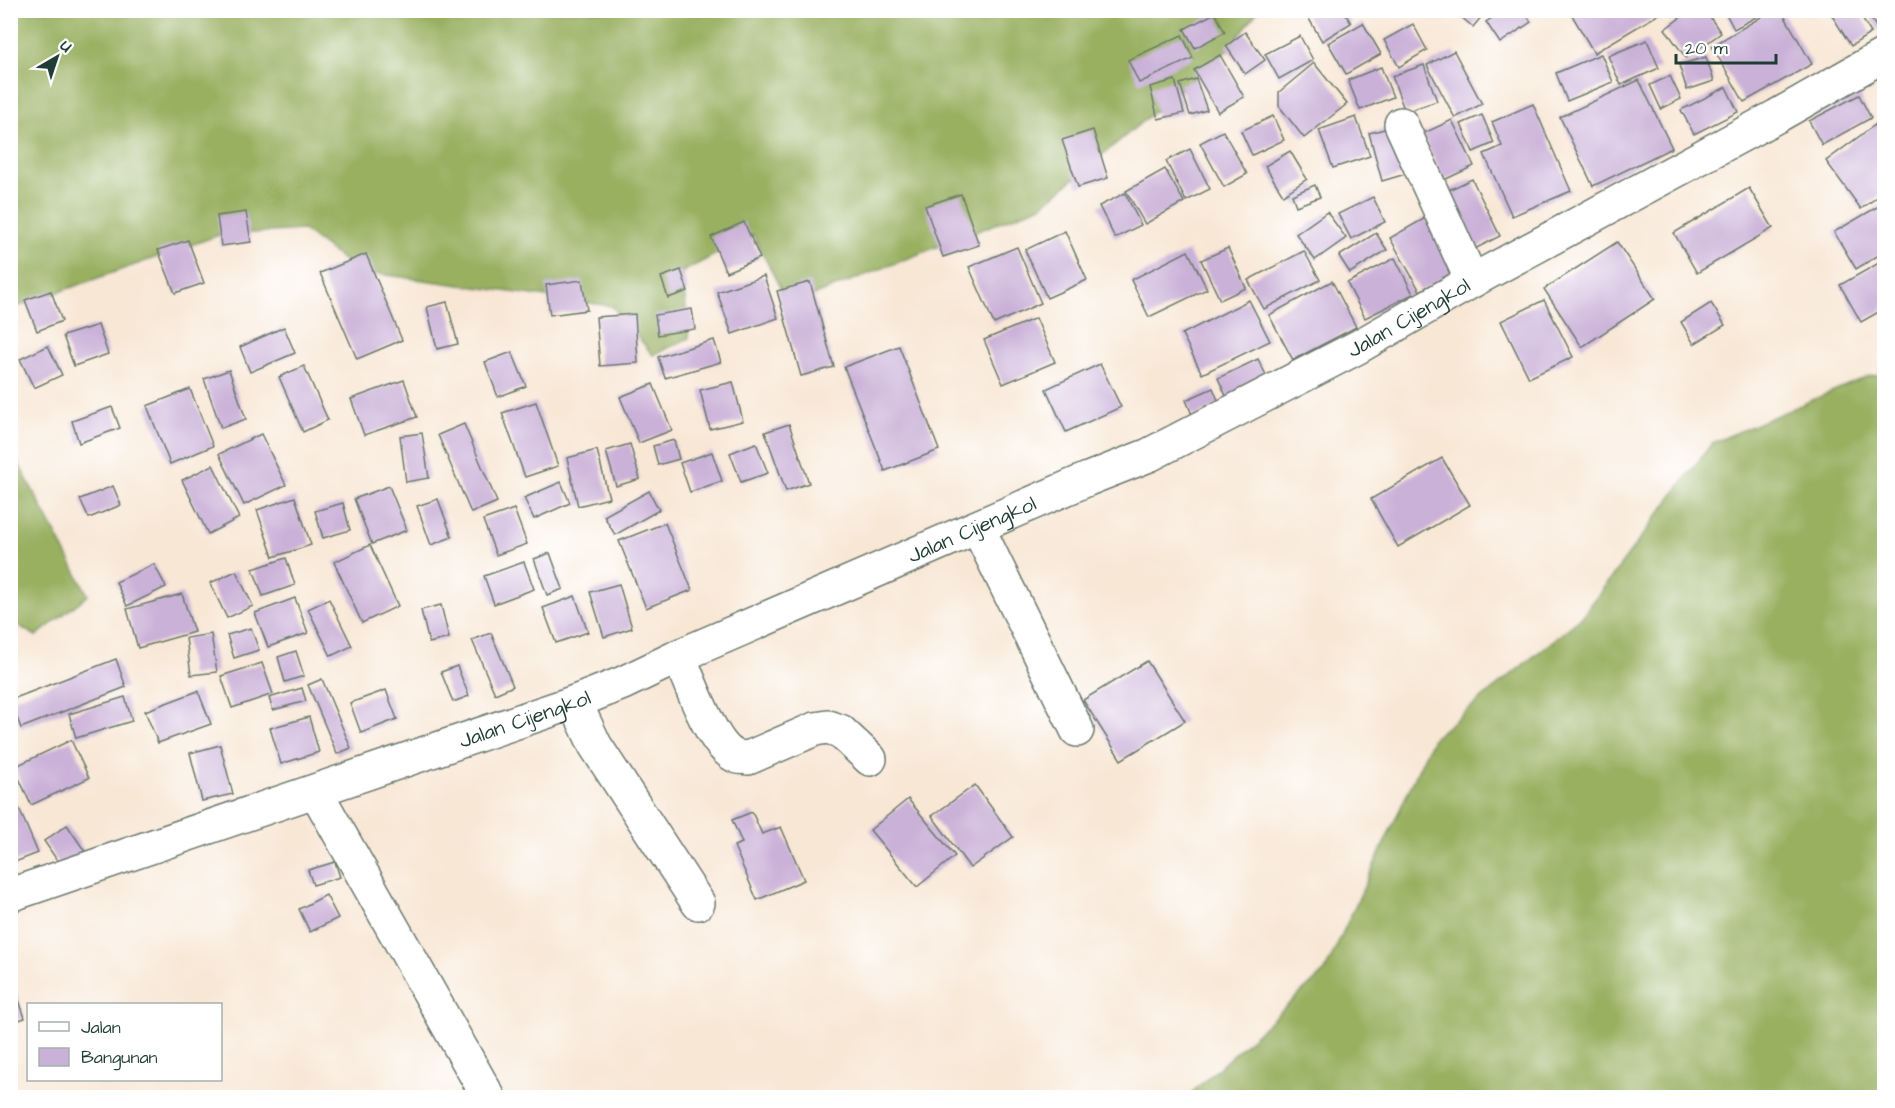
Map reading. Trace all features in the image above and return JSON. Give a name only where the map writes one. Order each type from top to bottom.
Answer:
[{"type":"street","name":"Jalan Cijengkol","points":[[10,896],[575,702],[1088,479],[1149,455],[1358,347],[1472,281],[1777,116],[1884,55]]},
{"type":"street","points":[[1401,123],[1472,281]]},
{"type":"street","points":[[978,528],[1077,730]]},
{"type":"street","points":[[679,656],[710,728],[737,757],[748,758],[815,729],[828,727],[840,731],[870,759]]},
{"type":"street","points":[[575,702],[595,745],[698,903]]},
{"type":"street","points":[[316,792],[489,1098]]},
{"type":"green space","points":[[10,11],[1258,11],[1228,50],[1041,206],[789,305],[753,235],[682,272],[689,338],[653,355],[612,306],[358,271],[303,230],[219,235],[11,309]]},
{"type":"green space","points":[[1884,374],[1884,1097],[1187,1097],[1325,971],[1433,738],[1581,618],[1712,443],[1866,377]]},
{"type":"green space","points":[[11,449],[88,595],[36,636],[11,621]]},
{"type":"building","points":[[1312,10],[1343,10],[1351,23],[1322,41],[1306,14]]},
{"type":"building","points":[[1453,10],[1487,10],[1473,27]]},
{"type":"building","points":[[1504,10],[1524,10],[1531,22],[1500,43],[1486,22]]},
{"type":"building","points":[[1569,10],[1666,10],[1594,53]]},
{"type":"building","points":[[1669,10],[1683,10],[1673,16]]},
{"type":"building","points":[[1691,10],[1705,10],[1721,33],[1686,58],[1665,29]]},
{"type":"building","points":[[1724,10],[1769,10],[1734,29]]},
{"type":"building","points":[[1773,10],[1781,10],[1812,64],[1744,102],[1712,46]]},
{"type":"building","points":[[1837,10],[1857,10],[1871,33],[1851,46],[1831,14]]},
{"type":"building","points":[[1866,10],[1884,10],[1884,26],[1878,30]]},
{"type":"building","points":[[1215,13],[1225,32],[1195,48],[1184,29]]},
{"type":"building","points":[[1363,23],[1381,54],[1346,74],[1328,43]]},
{"type":"building","points":[[1413,24],[1427,50],[1399,67],[1384,40]]},
{"type":"building","points":[[1245,32],[1265,60],[1245,74],[1226,46]]},
{"type":"building","points":[[1182,35],[1193,58],[1139,83],[1128,60]]},
{"type":"building","points":[[1300,36],[1313,60],[1279,79],[1265,54]]},
{"type":"building","points":[[1647,40],[1659,68],[1621,85],[1608,56]]},
{"type":"building","points":[[1454,51],[1482,104],[1455,118],[1427,65]]},
{"type":"building","points":[[1601,54],[1613,82],[1567,101],[1556,73]]},
{"type":"building","points":[[1220,55],[1244,97],[1218,112],[1194,70]]},
{"type":"building","points":[[1706,57],[1714,81],[1687,90],[1679,65]]},
{"type":"building","points":[[1314,63],[1347,104],[1304,138],[1279,106],[1279,92]]},
{"type":"building","points":[[1424,65],[1437,101],[1405,112],[1392,76]]},
{"type":"building","points":[[1381,67],[1393,97],[1360,110],[1348,80]]},
{"type":"building","points":[[1670,76],[1681,99],[1661,109],[1650,85]]},
{"type":"building","points":[[1196,79],[1207,110],[1190,115],[1180,84]]},
{"type":"building","points":[[1175,80],[1184,113],[1158,119],[1150,87]]},
{"type":"building","points":[[1639,80],[1672,148],[1593,186],[1560,117]]},
{"type":"building","points":[[1726,87],[1738,112],[1694,134],[1681,110]]},
{"type":"building","points":[[1859,95],[1871,118],[1822,145],[1809,121]]},
{"type":"building","points":[[1533,104],[1571,191],[1512,216],[1484,154],[1502,146],[1492,122]]},
{"type":"building","points":[[1482,115],[1494,143],[1473,152],[1461,124]]},
{"type":"building","points":[[1273,116],[1284,140],[1252,155],[1241,131]]},
{"type":"building","points":[[1356,117],[1370,156],[1333,168],[1319,130]]},
{"type":"building","points":[[1452,120],[1474,166],[1444,180],[1422,134]]},
{"type":"building","points":[[1880,121],[1884,127],[1884,192],[1861,209],[1826,161]]},
{"type":"building","points":[[1396,126],[1409,173],[1382,181],[1369,133]]},
{"type":"building","points":[[1093,130],[1108,178],[1078,187],[1062,140]]},
{"type":"building","points":[[1223,131],[1247,174],[1224,187],[1200,143]]},
{"type":"building","points":[[1190,149],[1210,189],[1186,201],[1166,161]]},
{"type":"building","points":[[1290,151],[1307,179],[1283,195],[1265,166]]},
{"type":"building","points":[[1165,169],[1184,202],[1145,224],[1126,191]]},
{"type":"building","points":[[1472,179],[1500,236],[1467,253],[1438,195]]},
{"type":"building","points":[[1315,185],[1320,197],[1296,206],[1292,195]]},
{"type":"building","points":[[1749,188],[1773,228],[1697,273],[1674,233]]},
{"type":"building","points":[[1125,193],[1141,225],[1115,238],[1099,206]]},
{"type":"building","points":[[961,194],[979,245],[943,257],[925,206]]},
{"type":"building","points":[[1373,197],[1385,222],[1351,239],[1338,214]]},
{"type":"building","points":[[1884,203],[1884,252],[1856,269],[1834,232]]},
{"type":"building","points":[[246,212],[251,242],[221,246],[217,216]]},
{"type":"building","points":[[1327,212],[1346,238],[1315,260],[1296,234]]},
{"type":"building","points":[[1427,217],[1457,270],[1420,291],[1390,238]]},
{"type":"building","points":[[744,222],[760,258],[726,272],[711,237]]},
{"type":"building","points":[[1065,231],[1087,280],[1047,298],[1025,250]]},
{"type":"building","points":[[1376,233],[1387,250],[1350,273],[1339,256]]},
{"type":"building","points":[[188,240],[204,283],[175,293],[158,250]]},
{"type":"building","points":[[1617,242],[1655,299],[1582,347],[1544,289]]},
{"type":"building","points":[[1017,247],[1041,303],[994,324],[969,267]]},
{"type":"building","points":[[1228,248],[1246,288],[1220,300],[1201,260]]},
{"type":"building","points":[[1188,251],[1207,289],[1149,317],[1131,280]]},
{"type":"building","points":[[1304,251],[1320,280],[1264,309],[1248,280]]},
{"type":"building","points":[[366,254],[402,340],[357,359],[320,273]]},
{"type":"building","points":[[1395,258],[1413,294],[1365,318],[1347,283]]},
{"type":"building","points":[[1884,260],[1884,309],[1861,322],[1840,285]]},
{"type":"building","points":[[681,270],[688,291],[668,298],[661,277]]},
{"type":"building","points":[[764,276],[778,318],[732,334],[717,292]]},
{"type":"building","points":[[582,280],[587,310],[550,315],[546,285]]},
{"type":"building","points":[[1332,281],[1356,327],[1293,360],[1269,315]]},
{"type":"building","points":[[810,282],[834,367],[801,376],[777,291]]},
{"type":"building","points":[[51,291],[62,321],[37,331],[25,300]]},
{"type":"building","points":[[1249,300],[1270,341],[1202,374],[1182,334]]},
{"type":"building","points":[[1544,300],[1573,357],[1529,378],[1501,321]]},
{"type":"building","points":[[447,302],[458,344],[437,349],[427,307]]},
{"type":"building","points":[[1711,303],[1725,325],[1694,344],[1681,322]]},
{"type":"building","points":[[692,309],[695,329],[658,335],[655,315]]},
{"type":"building","points":[[635,314],[638,363],[600,366],[596,317]]},
{"type":"building","points":[[1036,318],[1055,362],[1003,384],[984,340]]},
{"type":"building","points":[[98,325],[108,354],[74,366],[63,336]]},
{"type":"building","points":[[284,327],[295,353],[250,372],[240,347]]},
{"type":"building","points":[[714,340],[721,362],[665,378],[658,357]]},
{"type":"building","points":[[48,346],[62,375],[34,388],[20,359]]},
{"type":"building","points":[[899,346],[939,450],[885,471],[844,367]]},
{"type":"building","points":[[512,352],[526,386],[498,397],[485,362]]},
{"type":"building","points":[[1258,359],[1268,379],[1227,398],[1218,378]]},
{"type":"building","points":[[1100,364],[1121,407],[1066,432],[1046,389]]},
{"type":"building","points":[[304,366],[328,420],[303,432],[279,377]]},
{"type":"building","points":[[229,370],[246,419],[221,428],[204,379]]},
{"type":"building","points":[[404,380],[417,417],[364,435],[351,399]]},
{"type":"building","points":[[733,382],[743,421],[710,429],[700,390]]},
{"type":"building","points":[[653,384],[672,430],[639,443],[620,397]]},
{"type":"building","points":[[1213,388],[1220,405],[1193,417],[1186,400]]},
{"type":"building","points":[[190,389],[213,446],[170,464],[147,406]]},
{"type":"building","points":[[536,402],[558,466],[525,477],[502,413]]},
{"type":"building","points":[[112,407],[120,428],[79,443],[72,421]]},
{"type":"building","points":[[464,424],[497,502],[471,513],[438,435]]},
{"type":"building","points":[[789,424],[809,483],[786,491],[765,432]]},
{"type":"building","points":[[422,433],[429,478],[406,482],[400,436]]},
{"type":"building","points":[[261,434],[286,485],[244,505],[219,454]]},
{"type":"building","points":[[674,440],[679,459],[658,465],[653,446]]},
{"type":"building","points":[[756,443],[768,473],[741,482],[730,453]]},
{"type":"building","points":[[630,444],[640,479],[616,486],[606,451]]},
{"type":"building","points":[[597,450],[609,498],[578,506],[567,458]]},
{"type":"building","points":[[712,452],[722,481],[690,492],[680,463]]},
{"type":"building","points":[[1442,458],[1470,505],[1398,547],[1371,499]]},
{"type":"building","points":[[213,465],[239,518],[208,534],[182,480]]},
{"type":"building","points":[[561,482],[570,503],[534,519],[524,498]]},
{"type":"building","points":[[113,486],[121,505],[89,518],[80,499]]},
{"type":"building","points":[[389,486],[407,530],[372,544],[354,499]]},
{"type":"building","points":[[649,491],[659,510],[615,535],[604,516]]},
{"type":"building","points":[[295,497],[311,545],[273,557],[257,510]]},
{"type":"building","points":[[438,499],[452,537],[431,545],[417,506]]},
{"type":"building","points":[[343,503],[350,530],[323,538],[315,511]]},
{"type":"building","points":[[514,509],[527,544],[496,555],[483,520]]},
{"type":"building","points":[[665,523],[692,590],[646,608],[619,541]]},
{"type":"building","points":[[370,545],[398,606],[362,623],[334,562]]},
{"type":"building","points":[[550,553],[563,589],[547,595],[534,559]]},
{"type":"building","points":[[286,558],[295,585],[263,596],[253,569]]},
{"type":"building","points":[[524,562],[534,589],[494,604],[484,576]]},
{"type":"building","points":[[154,564],[166,587],[127,606],[116,582]]},
{"type":"building","points":[[236,571],[253,606],[227,618],[210,583]]},
{"type":"building","points":[[619,584],[632,628],[604,637],[590,592]]},
{"type":"building","points":[[182,594],[194,632],[138,648],[127,609]]},
{"type":"building","points":[[575,596],[588,632],[556,643],[543,608]]},
{"type":"building","points":[[295,598],[308,633],[268,647],[255,613]]},
{"type":"building","points":[[329,599],[352,646],[331,656],[308,609]]},
{"type":"building","points":[[441,605],[449,638],[429,643],[421,610]]},
{"type":"building","points":[[251,628],[259,650],[234,658],[227,635]]},
{"type":"building","points":[[491,633],[513,686],[495,694],[472,640]]},
{"type":"building","points":[[211,634],[217,672],[191,675],[186,638]]},
{"type":"building","points":[[296,651],[304,676],[285,682],[278,657]]},
{"type":"building","points":[[116,659],[126,687],[21,728],[10,700]]},
{"type":"building","points":[[1147,661],[1185,721],[1121,760],[1083,700]]},
{"type":"building","points":[[262,663],[273,694],[232,708],[221,676]]},
{"type":"building","points":[[457,666],[469,696],[453,702],[441,672]]},
{"type":"building","points":[[322,679],[351,748],[337,754],[308,685]]},
{"type":"building","points":[[302,688],[306,701],[273,710],[269,698]]},
{"type":"building","points":[[386,690],[397,719],[361,733],[350,703]]},
{"type":"building","points":[[198,691],[211,724],[158,743],[145,711]]},
{"type":"building","points":[[125,697],[132,721],[76,738],[69,714]]},
{"type":"building","points":[[309,717],[319,752],[281,764],[270,728]]},
{"type":"building","points":[[71,740],[89,778],[31,805],[14,767]]},
{"type":"building","points":[[220,745],[233,794],[202,801],[190,753]]},
{"type":"building","points":[[975,785],[1013,837],[970,868],[932,816]]},
{"type":"building","points":[[908,799],[955,856],[917,887],[870,830]]},
{"type":"building","points":[[18,806],[38,853],[10,864],[10,809]]},
{"type":"building","points":[[752,812],[762,834],[781,827],[804,880],[757,900],[734,846],[742,843],[732,820]]},
{"type":"building","points":[[67,825],[86,853],[63,869],[44,841]]},
{"type":"building","points":[[335,862],[340,877],[313,885],[308,870]]},
{"type":"building","points":[[326,895],[338,918],[310,932],[299,909]]},
{"type":"building","points":[[13,982],[25,1018],[10,1023],[10,983]]}]
